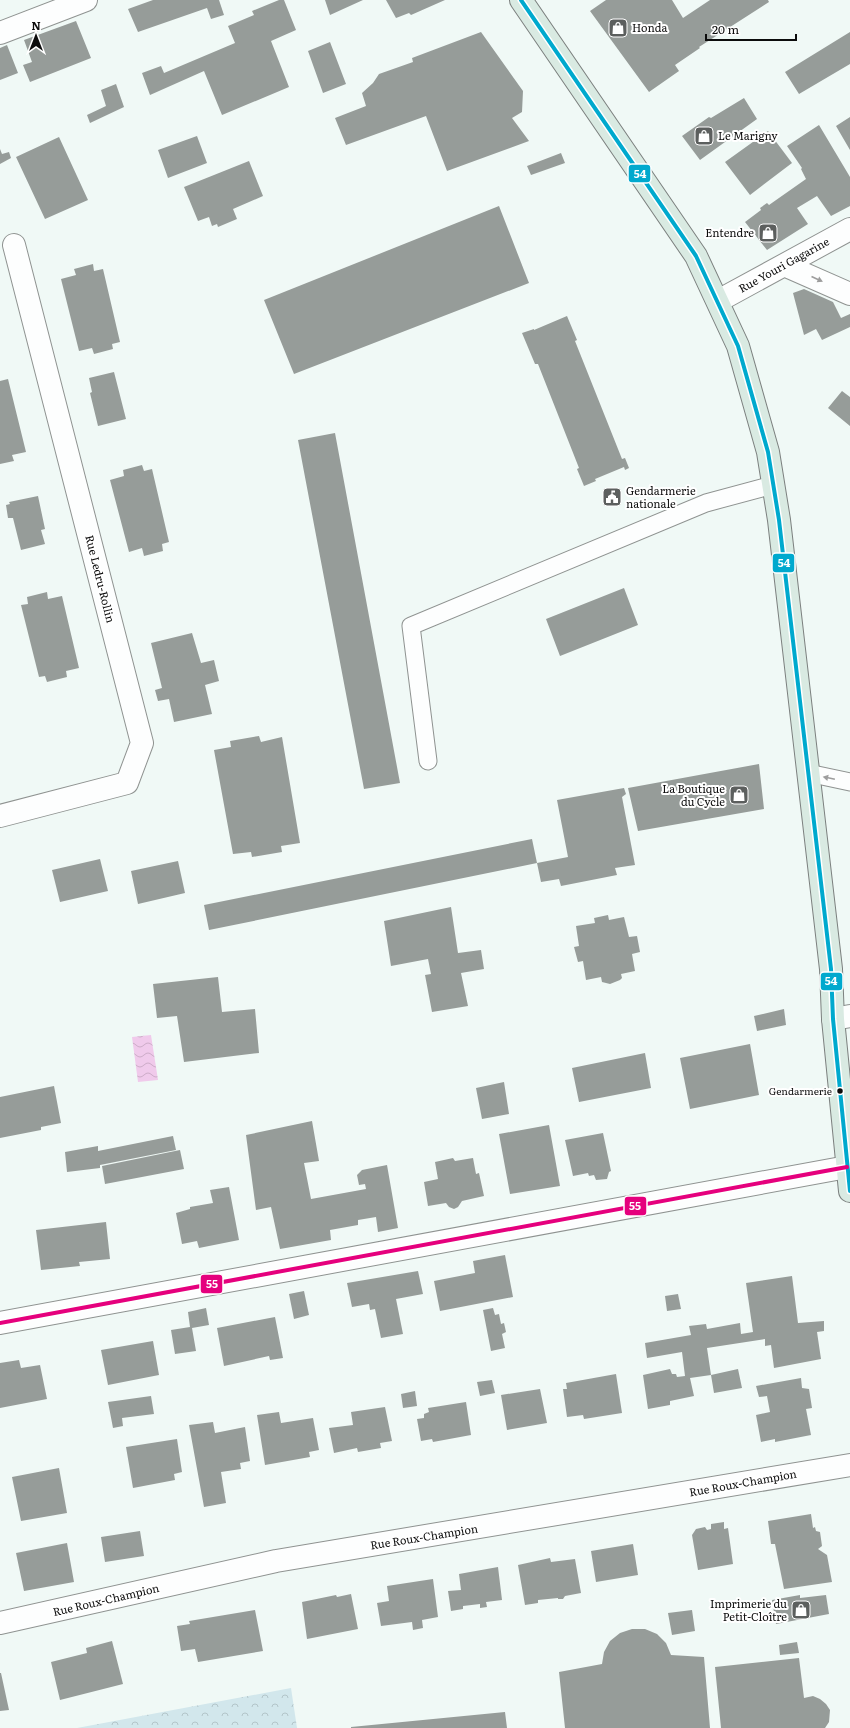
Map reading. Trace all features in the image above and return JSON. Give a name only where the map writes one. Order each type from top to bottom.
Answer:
[{"type":"main road","points":[[521,0],[696,256],[738,346],[768,452],[779,520],[831,969],[842,1018],[850,1191]]},
{"type":"street","points":[[0,32],[86,0]]},
{"type":"street","name":"Rue Youri Gagarine","points":[[718,301],[850,229]]},
{"type":"street","name":"Rue Ledru-Rollin","points":[[0,816],[127,783],[142,743],[14,245]]},
{"type":"street","points":[[784,265],[850,294]]},
{"type":"street","points":[[0,1323],[848,1167]]},
{"type":"street","name":"Rue Roux-Champion","points":[[0,1624],[276,1561],[850,1465]]},
{"type":"lane","points":[[428,761],[411,626],[706,504],[773,485]]},
{"type":"lane","points":[[808,773],[850,782]]},
{"type":"green space","points":[[291,1688],[297,1728],[77,1728]]},
{"type":"water","points":[[151,1035],[158,1080],[138,1082],[132,1037]]},
{"type":"building","points":[[153,0],[219,0],[224,15],[211,19],[207,8],[138,32],[128,9]]},
{"type":"building","points":[[279,0],[284,0],[296,30],[271,41],[289,87],[222,115],[204,71],[150,95],[142,73],[161,66],[164,73],[235,43],[228,26],[254,15],[252,11]]},
{"type":"building","points":[[325,0],[363,0],[330,15]]},
{"type":"building","points":[[386,0],[445,0],[411,15],[409,13],[396,18]]},
{"type":"building","points":[[606,0],[672,0],[683,18],[710,0],[768,0],[769,2],[699,47],[700,48],[675,65],[679,71],[649,92],[590,11]]},
{"type":"building","points":[[76,21],[91,58],[30,82],[23,65],[32,62],[24,40]]},
{"type":"building","points":[[481,32],[523,91],[522,112],[512,118],[529,141],[447,171],[426,116],[346,145],[335,118],[366,106],[362,93],[373,83],[379,74],[413,62],[412,58]]},
{"type":"building","points":[[850,32],[850,64],[799,94],[785,72]]},
{"type":"building","points":[[330,42],[346,84],[323,93],[308,51]]},
{"type":"building","points":[[7,45],[18,73],[0,80],[0,48]]},
{"type":"building","points":[[116,84],[124,107],[90,123],[87,115],[106,106],[101,90]]},
{"type":"building","points":[[744,98],[757,119],[700,160],[682,136],[709,117],[711,118]]},
{"type":"building","points":[[850,117],[850,150],[836,126]]},
{"type":"building","points":[[819,125],[850,177],[850,206],[831,216],[817,196],[797,208],[808,224],[767,250],[745,222],[761,210],[760,208],[767,203],[769,205],[806,179],[801,169],[802,168],[787,146]]},
{"type":"building","points":[[768,131],[792,163],[750,195],[725,162]]},
{"type":"building","points":[[197,136],[207,163],[168,178],[158,150]]},
{"type":"building","points":[[59,137],[88,200],[45,219],[16,157]]},
{"type":"building","points":[[0,149],[2,154],[9,152],[11,158],[0,164]]},
{"type":"building","points":[[561,153],[565,163],[531,175],[527,166]]},
{"type":"building","points":[[249,161],[263,196],[233,209],[237,219],[218,227],[217,224],[212,226],[209,217],[198,221],[184,187]]},
{"type":"building","points":[[499,206],[529,283],[294,374],[264,300]]},
{"type":"building","points":[[93,264],[94,271],[103,269],[120,342],[112,344],[113,349],[94,354],[92,348],[79,351],[61,279],[76,275],[74,269]]},
{"type":"building","points":[[804,289],[833,302],[841,318],[850,314],[850,327],[822,340],[816,329],[804,335],[793,293]]},
{"type":"building","points":[[567,316],[577,340],[575,341],[622,459],[625,458],[629,468],[625,470],[624,467],[595,479],[596,481],[584,486],[577,469],[579,468],[538,364],[535,364],[522,333],[534,330]]},
{"type":"building","points":[[114,372],[126,419],[98,426],[90,393],[92,392],[89,378]]},
{"type":"building","points":[[8,379],[26,452],[12,455],[14,461],[0,464],[0,381]]},
{"type":"building","points":[[842,391],[850,397],[850,426],[828,408]]},
{"type":"building","points":[[335,433],[400,783],[364,789],[298,440]]},
{"type":"building","points":[[142,465],[144,471],[152,469],[169,542],[162,544],[163,551],[144,556],[142,548],[129,552],[110,480],[124,476],[123,470]]},
{"type":"building","points":[[38,496],[45,529],[41,530],[45,544],[21,550],[13,518],[8,518],[6,505],[10,504],[9,502]]},
{"type":"building","points":[[624,588],[638,625],[560,656],[546,619]]},
{"type":"building","points":[[47,592],[48,599],[62,596],[79,668],[66,671],[67,677],[47,682],[45,676],[39,677],[21,605],[28,604],[27,597]]},
{"type":"building","points":[[192,633],[201,663],[214,660],[219,681],[205,685],[212,714],[174,722],[169,699],[158,701],[155,690],[162,688],[151,643]]},
{"type":"building","points":[[259,736],[261,742],[282,737],[300,843],[281,846],[282,852],[252,857],[251,852],[233,854],[214,750],[231,747],[230,741]]},
{"type":"building","points":[[759,764],[764,809],[638,831],[628,788]]},
{"type":"building","points":[[624,788],[626,794],[622,797],[635,865],[615,868],[617,875],[561,886],[559,879],[541,882],[537,863],[568,857],[557,800]]},
{"type":"building","points":[[532,839],[537,863],[209,930],[204,905]]},
{"type":"building","points":[[100,859],[108,891],[60,902],[52,870]]},
{"type":"building","points":[[178,861],[185,893],[138,904],[131,871]]},
{"type":"building","points":[[451,907],[458,953],[481,950],[484,969],[461,973],[468,1006],[432,1012],[425,975],[431,974],[428,959],[391,966],[384,921]]},
{"type":"building","points":[[608,915],[609,920],[624,917],[629,937],[637,936],[640,952],[632,954],[635,971],[621,974],[622,978],[620,980],[610,984],[602,982],[601,977],[586,980],[583,961],[578,962],[574,947],[579,946],[576,926],[595,923],[594,918]]},
{"type":"building","points":[[218,977],[222,1012],[255,1009],[259,1053],[184,1062],[177,1016],[157,1018],[153,984]]},
{"type":"building","points":[[784,1009],[786,1025],[757,1031],[754,1016]]},
{"type":"building","points":[[750,1044],[759,1095],[690,1109],[680,1058]]},
{"type":"building","points":[[645,1053],[651,1088],[579,1102],[572,1068]]},
{"type":"building","points":[[504,1082],[509,1114],[482,1119],[476,1088]]},
{"type":"building","points":[[54,1086],[61,1123],[41,1127],[41,1130],[0,1138],[0,1097]]},
{"type":"building","points":[[312,1121],[319,1161],[304,1163],[311,1199],[366,1189],[365,1184],[359,1185],[357,1175],[362,1170],[387,1165],[398,1228],[378,1232],[376,1217],[358,1220],[358,1225],[330,1230],[331,1240],[280,1249],[271,1207],[256,1210],[246,1135]]},
{"type":"building","points":[[549,1125],[560,1186],[510,1194],[499,1134]]},
{"type":"building","points":[[603,1133],[611,1171],[609,1172],[607,1179],[596,1180],[594,1175],[589,1176],[588,1173],[573,1176],[565,1140]]},
{"type":"building","points":[[173,1136],[176,1150],[100,1165],[100,1168],[67,1172],[65,1152],[98,1146],[98,1151]]},
{"type":"building","points":[[180,1150],[184,1169],[105,1184],[102,1166]]},
{"type":"building","points":[[453,1158],[455,1161],[473,1158],[476,1174],[479,1173],[484,1196],[462,1201],[458,1207],[454,1209],[449,1207],[446,1203],[428,1206],[424,1182],[438,1179],[435,1162]]},
{"type":"building","points":[[229,1187],[239,1240],[199,1248],[197,1241],[182,1244],[176,1213],[190,1209],[190,1207],[213,1203],[210,1190]]},
{"type":"building","points":[[106,1222],[110,1259],[79,1262],[80,1266],[41,1270],[36,1230]]},
{"type":"building","points":[[505,1255],[513,1297],[440,1311],[434,1281],[475,1273],[473,1261]]},
{"type":"building","points":[[418,1271],[423,1294],[396,1299],[403,1334],[381,1338],[375,1309],[370,1310],[369,1304],[352,1307],[347,1283]]},
{"type":"building","points":[[792,1276],[798,1323],[824,1321],[824,1331],[817,1332],[821,1359],[774,1368],[771,1345],[765,1346],[765,1339],[707,1348],[711,1375],[690,1378],[694,1396],[670,1401],[670,1405],[648,1409],[643,1375],[670,1369],[672,1374],[676,1374],[677,1377],[685,1376],[682,1352],[647,1358],[645,1343],[691,1335],[689,1326],[706,1324],[707,1329],[740,1323],[741,1334],[753,1332],[746,1283]]},
{"type":"building","points":[[304,1291],[309,1315],[294,1319],[289,1294]]},
{"type":"building","points":[[678,1294],[681,1309],[667,1311],[665,1296]]},
{"type":"building","points":[[206,1308],[209,1325],[192,1328],[196,1351],[175,1354],[171,1330],[190,1327],[188,1312]]},
{"type":"building","points":[[493,1308],[495,1315],[499,1314],[501,1324],[504,1323],[506,1332],[502,1334],[505,1348],[491,1351],[483,1310]]},
{"type":"building","points":[[275,1317],[283,1358],[270,1360],[269,1356],[224,1366],[217,1328]]},
{"type":"building","points":[[153,1341],[159,1375],[108,1385],[101,1350]]},
{"type":"building","points":[[19,1360],[21,1368],[40,1365],[47,1399],[0,1408],[0,1363]]},
{"type":"building","points":[[738,1369],[742,1388],[714,1393],[711,1375]]},
{"type":"building","points":[[616,1374],[622,1413],[584,1419],[583,1415],[567,1417],[563,1389],[567,1389],[566,1383]]},
{"type":"building","points":[[801,1378],[802,1388],[809,1389],[812,1408],[806,1409],[811,1435],[775,1442],[775,1439],[761,1442],[756,1415],[770,1412],[767,1396],[759,1397],[756,1386]]},
{"type":"building","points":[[492,1380],[495,1393],[480,1396],[477,1382]]},
{"type":"building","points":[[540,1389],[547,1423],[507,1430],[501,1395]]},
{"type":"building","points":[[415,1391],[417,1406],[403,1408],[401,1394]]},
{"type":"building","points":[[151,1396],[154,1414],[122,1418],[123,1426],[113,1428],[108,1402]]},
{"type":"building","points":[[466,1402],[471,1435],[433,1442],[432,1439],[421,1441],[417,1419],[424,1418],[424,1414],[429,1412],[428,1408]]},
{"type":"building","points":[[385,1407],[392,1441],[380,1443],[381,1448],[358,1452],[357,1448],[334,1453],[329,1428],[353,1425],[351,1412]]},
{"type":"building","points":[[279,1412],[281,1423],[313,1418],[319,1450],[309,1452],[310,1457],[265,1465],[257,1415]]},
{"type":"building","points":[[213,1422],[215,1433],[245,1427],[250,1461],[240,1463],[241,1469],[221,1472],[226,1503],[204,1507],[189,1425]]},
{"type":"building","points":[[177,1439],[182,1472],[174,1474],[175,1480],[133,1488],[126,1447]]},
{"type":"building","points":[[59,1468],[67,1513],[21,1521],[12,1477]]},
{"type":"building","points":[[811,1514],[813,1528],[815,1527],[816,1531],[820,1532],[822,1546],[818,1549],[827,1555],[832,1582],[784,1589],[775,1544],[771,1544],[768,1521]]},
{"type":"building","points":[[724,1522],[724,1529],[728,1528],[733,1564],[698,1570],[692,1535],[696,1529],[705,1527],[707,1530],[711,1529],[711,1524]]},
{"type":"building","points":[[140,1531],[144,1556],[105,1562],[101,1537]]},
{"type":"building","points":[[67,1543],[74,1582],[24,1591],[16,1553]]},
{"type":"building","points":[[633,1544],[638,1575],[596,1582],[591,1551]]},
{"type":"building","points":[[550,1558],[551,1562],[575,1559],[581,1593],[565,1596],[563,1599],[538,1600],[538,1603],[525,1605],[518,1565]]},
{"type":"building","points":[[498,1567],[502,1600],[486,1602],[487,1607],[480,1608],[480,1604],[463,1606],[463,1609],[451,1611],[448,1591],[461,1590],[459,1574]]},
{"type":"building","points":[[433,1579],[438,1617],[422,1620],[423,1628],[413,1630],[412,1622],[381,1626],[377,1603],[389,1601],[387,1586]]},
{"type":"building","points":[[351,1594],[358,1629],[307,1639],[302,1602],[336,1595],[337,1597]]},
{"type":"building","name":"Imprimerie du Petit-Cloître","points":[[800,1595],[800,1598],[826,1595],[829,1614],[776,1624],[772,1600]]},
{"type":"building","points":[[255,1610],[263,1651],[198,1662],[195,1649],[181,1651],[177,1626],[190,1624],[189,1621]]},
{"type":"building","points":[[692,1610],[695,1631],[672,1635],[668,1613]]},
{"type":"building","points":[[632,1629],[645,1629],[657,1634],[666,1643],[671,1655],[704,1657],[710,1728],[565,1728],[559,1672],[602,1664],[604,1652],[610,1641],[620,1633]]},
{"type":"building","points":[[112,1641],[123,1684],[60,1700],[51,1662],[87,1653],[86,1648]]},
{"type":"building","points":[[797,1642],[799,1653],[780,1655],[779,1645]]},
{"type":"building","points":[[799,1658],[804,1698],[813,1696],[820,1699],[830,1710],[829,1722],[825,1728],[721,1728],[715,1667]]},
{"type":"building","points":[[1,1673],[9,1710],[0,1711]]},
{"type":"building","points":[[505,1712],[507,1728],[351,1728],[351,1727]]},
{"type":"transit line","name":"54","points":[[521,0],[696,256],[738,346],[768,452],[779,520],[831,969],[833,1019],[850,1191]]},
{"type":"transit line","name":"55","points":[[0,1323],[847,1167]]},
{"type":"place","name":"Honda","points":[[618,28]]},
{"type":"place","name":"Le Marigny","points":[[704,136]]},
{"type":"place","name":"Entendre","points":[[768,233]]},
{"type":"place","name":"Gendarmerie nationale","points":[[612,497]]},
{"type":"place","name":"La Boutique du Cycle","points":[[739,795]]},
{"type":"place","name":"Gendarmerie","points":[[840,1091]]},
{"type":"place","name":"Imprimerie du Petit-Cloître","points":[[801,1610]]}]
